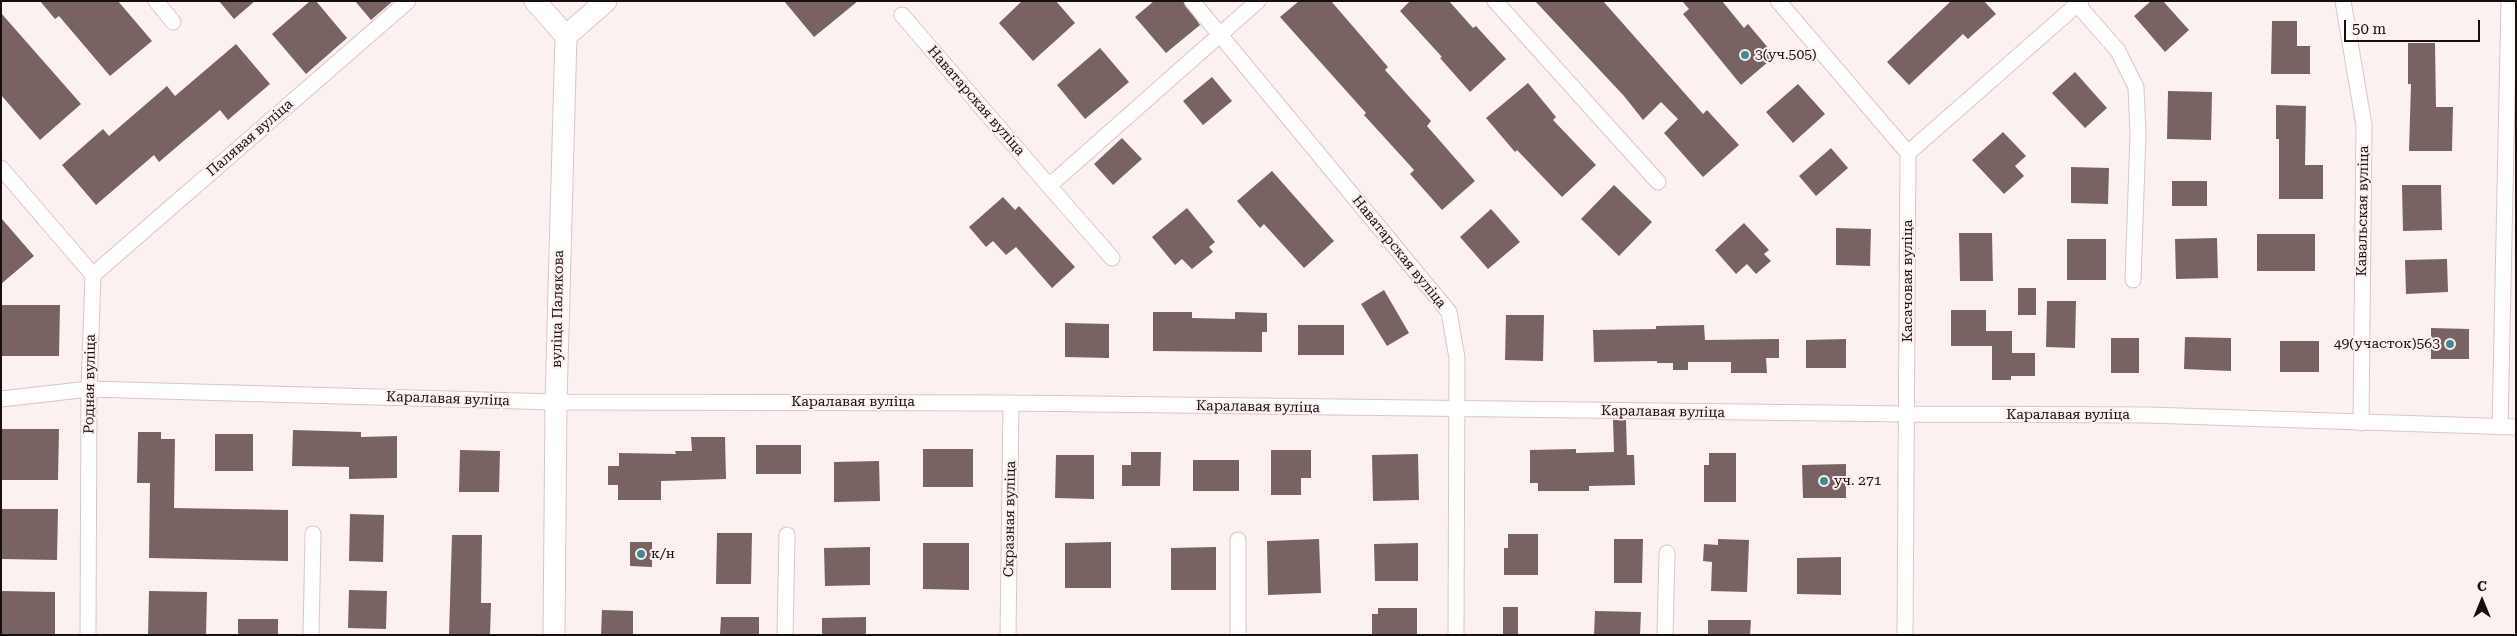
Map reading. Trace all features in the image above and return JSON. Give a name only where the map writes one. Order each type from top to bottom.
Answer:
[{"type":"street","points":[[156,1],[173,22]]},
{"type":"street","name":"Палявая вуліца","points":[[92,275],[408,1]]},
{"type":"street","points":[[535,1],[566,36],[606,1]]},
{"type":"street","name":"Наватарская вуліца","points":[[1192,1],[1449,312],[1457,358],[1456,635]]},
{"type":"street","points":[[1049,186],[1258,1]]},
{"type":"street","points":[[1495,1],[1658,182]]},
{"type":"street","points":[[1778,1],[1908,153],[2079,3],[2118,51],[2136,88],[2138,134],[2133,280]]},
{"type":"street","name":"Кавальская вуліца","points":[[2343,1],[2364,124],[2361,424]]},
{"type":"street","points":[[2500,426],[2509,1]]},
{"type":"street","name":"Наватарская вуліца","points":[[902,15],[1112,258]]},
{"type":"street","name":"вуліца Палякова","points":[[554,635],[556,402],[566,36]]},
{"type":"street","name":"Касачовая вуліца","points":[[1905,635],[1908,153]]},
{"type":"street","points":[[1,168],[92,275]]},
{"type":"street","name":"Родная вуліца","points":[[88,635],[89,389],[92,275]]},
{"type":"street","name":"Каралавая вуліца","points":[[1,400],[89,389],[556,402],[1012,403],[1458,410],[2148,415],[2361,424],[2516,427]]},
{"type":"street","name":"Скразная вуліца","points":[[1008,635],[1012,403]]},
{"type":"street","points":[[311,635],[313,534]]},
{"type":"street","points":[[785,635],[787,535]]},
{"type":"street","points":[[1238,540],[1238,635]]},
{"type":"street","points":[[1666,635],[1667,553]]},
{"type":"building","points":[[40,1],[118,1],[152,41],[110,76],[59,16],[55,19]]},
{"type":"building","points":[[219,1],[255,1],[234,19]]},
{"type":"building","points":[[310,1],[316,1],[347,38],[306,74],[272,34]]},
{"type":"building","points":[[355,1],[393,1],[371,20]]},
{"type":"building","points":[[784,1],[858,1],[814,37]]},
{"type":"building","points":[[1022,1],[1056,1],[1075,23],[1033,61],[999,23]]},
{"type":"building","points":[[1154,1],[1183,1],[1200,25],[1166,53],[1135,17]]},
{"type":"building","points":[[1299,1],[1331,1],[1388,67],[1385,70],[1431,121],[1427,126],[1475,181],[1442,210],[1410,174],[1414,170],[1280,17]]},
{"type":"building","points":[[1410,1],[1449,1],[1473,28],[1476,26],[1506,59],[1470,92],[1440,58],[1442,57],[1400,11]]},
{"type":"building","points":[[1535,1],[1603,1],[1703,114],[1707,110],[1739,145],[1703,177],[1664,133],[1678,119],[1661,102],[1643,120],[1624,96]]},
{"type":"building","points":[[1682,1],[1722,1],[1744,28],[1748,24],[1775,56],[1741,85],[1683,14],[1689,9]]},
{"type":"building","points":[[1951,1],[1984,1],[1996,14],[1968,39],[1963,34],[1909,85],[1887,62]]},
{"type":"building","points":[[2151,1],[2163,1],[2189,30],[2165,52],[2134,16]]},
{"type":"building","points":[[1,13],[81,104],[40,140],[1,95]]},
{"type":"building","points":[[2272,21],[2297,21],[2297,46],[2310,46],[2310,74],[2271,74]]},
{"type":"building","points":[[2408,43],[2435,43],[2436,107],[2453,107],[2452,151],[2409,151],[2411,84],[2408,84]]},
{"type":"building","points":[[236,44],[270,84],[228,120],[220,110],[159,162],[154,155],[96,205],[62,165],[103,129],[109,136],[167,86],[175,96]]},
{"type":"building","points":[[1100,48],[1129,82],[1085,119],[1057,85]]},
{"type":"building","points":[[2075,72],[2107,108],[2085,128],[2052,93]]},
{"type":"building","points":[[1212,77],[1232,101],[1203,125],[1183,101]]},
{"type":"building","points":[[1528,83],[1556,117],[1553,120],[1596,165],[1562,197],[1517,150],[1515,152],[1486,118]]},
{"type":"building","points":[[1798,84],[1825,114],[1793,143],[1766,112]]},
{"type":"building","points":[[2168,91],[2212,92],[2211,140],[2167,139]]},
{"type":"building","points":[[2276,105],[2306,106],[2305,165],[2323,165],[2323,199],[2279,199],[2279,139],[2276,139]]},
{"type":"building","points":[[2003,132],[2026,156],[2015,166],[2024,176],[2004,194],[1972,160]]},
{"type":"building","points":[[1122,138],[1142,159],[1113,185],[1094,164]]},
{"type":"building","points":[[1831,148],[1848,168],[1816,196],[1799,176]]},
{"type":"building","points":[[2071,167],[2109,168],[2108,204],[2071,203]]},
{"type":"building","points":[[1272,171],[1334,241],[1304,268],[1264,224],[1260,228],[1237,201]]},
{"type":"building","points":[[2172,181],[2207,181],[2207,206],[2172,206]]},
{"type":"building","points":[[1614,185],[1652,222],[1619,256],[1581,219]]},
{"type":"building","points":[[2402,185],[2441,185],[2442,230],[2403,231]]},
{"type":"building","points":[[1003,197],[1015,210],[1019,206],[1075,267],[1052,288],[1016,247],[1006,255],[993,241],[986,247],[969,227]]},
{"type":"building","points":[[1187,208],[1215,242],[1209,247],[1213,252],[1192,269],[1182,259],[1175,265],[1152,237]]},
{"type":"building","points":[[1491,209],[1520,242],[1488,269],[1460,237]]},
{"type":"building","points":[[1,218],[34,256],[1,284]]},
{"type":"building","points":[[1744,223],[1769,250],[1764,254],[1771,261],[1756,274],[1747,264],[1736,274],[1715,250]]},
{"type":"building","points":[[1836,228],[1871,229],[1870,266],[1836,265]]},
{"type":"building","points":[[1959,233],[1992,233],[1993,281],[1960,281]]},
{"type":"building","points":[[2257,234],[2315,234],[2315,271],[2257,271]]},
{"type":"building","points":[[2217,238],[2218,278],[2176,279],[2175,239]]},
{"type":"building","points":[[2067,239],[2106,239],[2106,280],[2067,280]]},
{"type":"building","points":[[2447,259],[2448,292],[2406,294],[2405,260]]},
{"type":"building","points":[[2018,288],[2036,288],[2036,315],[2018,315]]},
{"type":"building","points":[[1384,290],[1409,333],[1387,346],[1361,304]]},
{"type":"building","points":[[2047,301],[2076,301],[2075,348],[2046,347]]},
{"type":"building","points":[[1,305],[60,305],[59,356],[1,356]]},
{"type":"building","points":[[1951,310],[1986,310],[1986,331],[2012,331],[2012,353],[2035,353],[2035,376],[2011,376],[2011,380],[1992,380],[1992,346],[1951,346]]},
{"type":"building","points":[[1153,312],[1192,312],[1192,318],[1235,319],[1235,312],[1267,313],[1267,332],[1262,332],[1262,352],[1153,351]]},
{"type":"building","points":[[1506,315],[1544,315],[1543,361],[1505,360]]},
{"type":"building","points":[[1065,323],[1109,324],[1109,358],[1065,357]]},
{"type":"building","points":[[1298,325],[1344,325],[1344,355],[1298,355]]},
{"type":"building","points":[[1704,325],[1705,340],[1779,339],[1779,358],[1766,358],[1767,373],[1731,373],[1731,362],[1688,362],[1688,370],[1673,370],[1673,363],[1657,363],[1657,361],[1594,362],[1593,330],[1656,329],[1656,326]]},
{"type":"building","name":"49(участок)563","points":[[2431,328],[2469,329],[2469,359],[2431,359]]},
{"type":"building","points":[[2185,337],[2231,338],[2231,371],[2184,369]]},
{"type":"building","points":[[2111,338],[2139,338],[2139,373],[2111,373]]},
{"type":"building","points":[[1846,339],[1846,368],[1806,368],[1806,340]]},
{"type":"building","points":[[2280,341],[2319,341],[2319,372],[2280,372]]},
{"type":"building","points":[[1613,420],[1626,420],[1627,455],[1634,455],[1635,485],[1589,486],[1589,491],[1538,491],[1538,483],[1530,483],[1530,450],[1576,449],[1576,453],[1614,452]]},
{"type":"building","points":[[1,429],[59,429],[58,480],[1,480]]},
{"type":"building","points":[[293,430],[361,432],[361,437],[397,436],[397,478],[349,479],[349,467],[292,466]]},
{"type":"building","points":[[138,432],[161,432],[161,439],[175,439],[174,508],[288,510],[288,561],[149,558],[150,483],[137,483]]},
{"type":"building","points":[[215,434],[253,434],[253,471],[215,471]]},
{"type":"building","points":[[691,437],[725,437],[726,479],[661,481],[661,500],[618,500],[618,485],[608,485],[608,466],[619,466],[619,453],[676,454],[675,451],[692,451]]},
{"type":"building","points":[[756,445],[801,445],[801,474],[756,474]]},
{"type":"building","points":[[923,449],[973,449],[973,487],[923,487]]},
{"type":"building","points":[[460,450],[500,451],[499,492],[459,492]]},
{"type":"building","points":[[1271,450],[1311,450],[1311,478],[1301,478],[1301,495],[1271,495]]},
{"type":"building","points":[[1131,452],[1161,452],[1160,486],[1122,486],[1122,465],[1131,465]]},
{"type":"building","points":[[1709,453],[1736,453],[1736,502],[1704,502],[1704,465],[1709,465]]},
{"type":"building","points":[[1418,454],[1419,500],[1373,501],[1372,455]]},
{"type":"building","points":[[1056,455],[1094,455],[1094,499],[1055,498]]},
{"type":"building","points":[[1193,460],[1239,460],[1239,491],[1193,491]]},
{"type":"building","points":[[879,461],[880,501],[834,502],[834,462]]},
{"type":"building","name":"уч. 271","points":[[1846,464],[1846,498],[1803,498],[1802,465]]},
{"type":"building","points":[[1,509],[58,509],[57,560],[1,559]]},
{"type":"building","points":[[350,514],[384,515],[383,562],[349,561]]},
{"type":"building","points":[[717,533],[752,533],[751,584],[716,584]]},
{"type":"building","points":[[1508,534],[1538,534],[1538,575],[1504,575],[1504,548],[1508,548]]},
{"type":"building","points":[[452,535],[482,535],[481,603],[491,603],[490,635],[449,635]]},
{"type":"building","points":[[1319,539],[1321,593],[1268,595],[1267,541]]},
{"type":"building","points":[[1614,539],[1643,539],[1642,583],[1614,583]]},
{"type":"building","points":[[1718,539],[1749,540],[1747,592],[1711,591],[1712,562],[1703,561],[1704,544],[1718,545]]},
{"type":"building","name":"к/н","points":[[630,542],[652,542],[652,567],[630,566]]},
{"type":"building","points":[[1111,542],[1111,588],[1065,588],[1065,543]]},
{"type":"building","points":[[923,543],[969,543],[969,590],[923,589]]},
{"type":"building","points":[[1418,543],[1418,581],[1375,581],[1374,544]]},
{"type":"building","points":[[870,547],[870,585],[825,586],[824,548]]},
{"type":"building","points":[[1216,547],[1216,590],[1171,590],[1171,548]]},
{"type":"building","points":[[1841,557],[1841,595],[1797,594],[1797,558]]},
{"type":"building","points":[[349,590],[387,591],[386,629],[348,628]]},
{"type":"building","points":[[1,591],[55,592],[55,635],[1,635]]},
{"type":"building","points":[[149,591],[207,592],[206,635],[148,635]]},
{"type":"building","points":[[1503,607],[1518,607],[1518,635],[1503,635]]},
{"type":"building","points":[[1378,608],[1417,608],[1417,635],[1372,635],[1372,614],[1378,614]]},
{"type":"building","points":[[602,610],[633,611],[633,635],[601,635]]},
{"type":"building","points":[[1595,611],[1641,612],[1640,635],[1594,635]]},
{"type":"building","points":[[721,617],[759,617],[759,635],[720,635]]},
{"type":"building","points":[[866,617],[866,635],[822,635],[822,618]]},
{"type":"building","points":[[238,619],[278,619],[278,635],[238,635]]},
{"type":"building","points":[[1708,620],[1751,620],[1750,635],[1708,635]]},
{"type":"place","name":"3(уч.505)","points":[[1745,55]]},
{"type":"place","name":"49(участок)563","points":[[2450,344]]},
{"type":"place","name":"уч. 271","points":[[1824,481]]},
{"type":"place","name":"к/н","points":[[641,554]]}]
